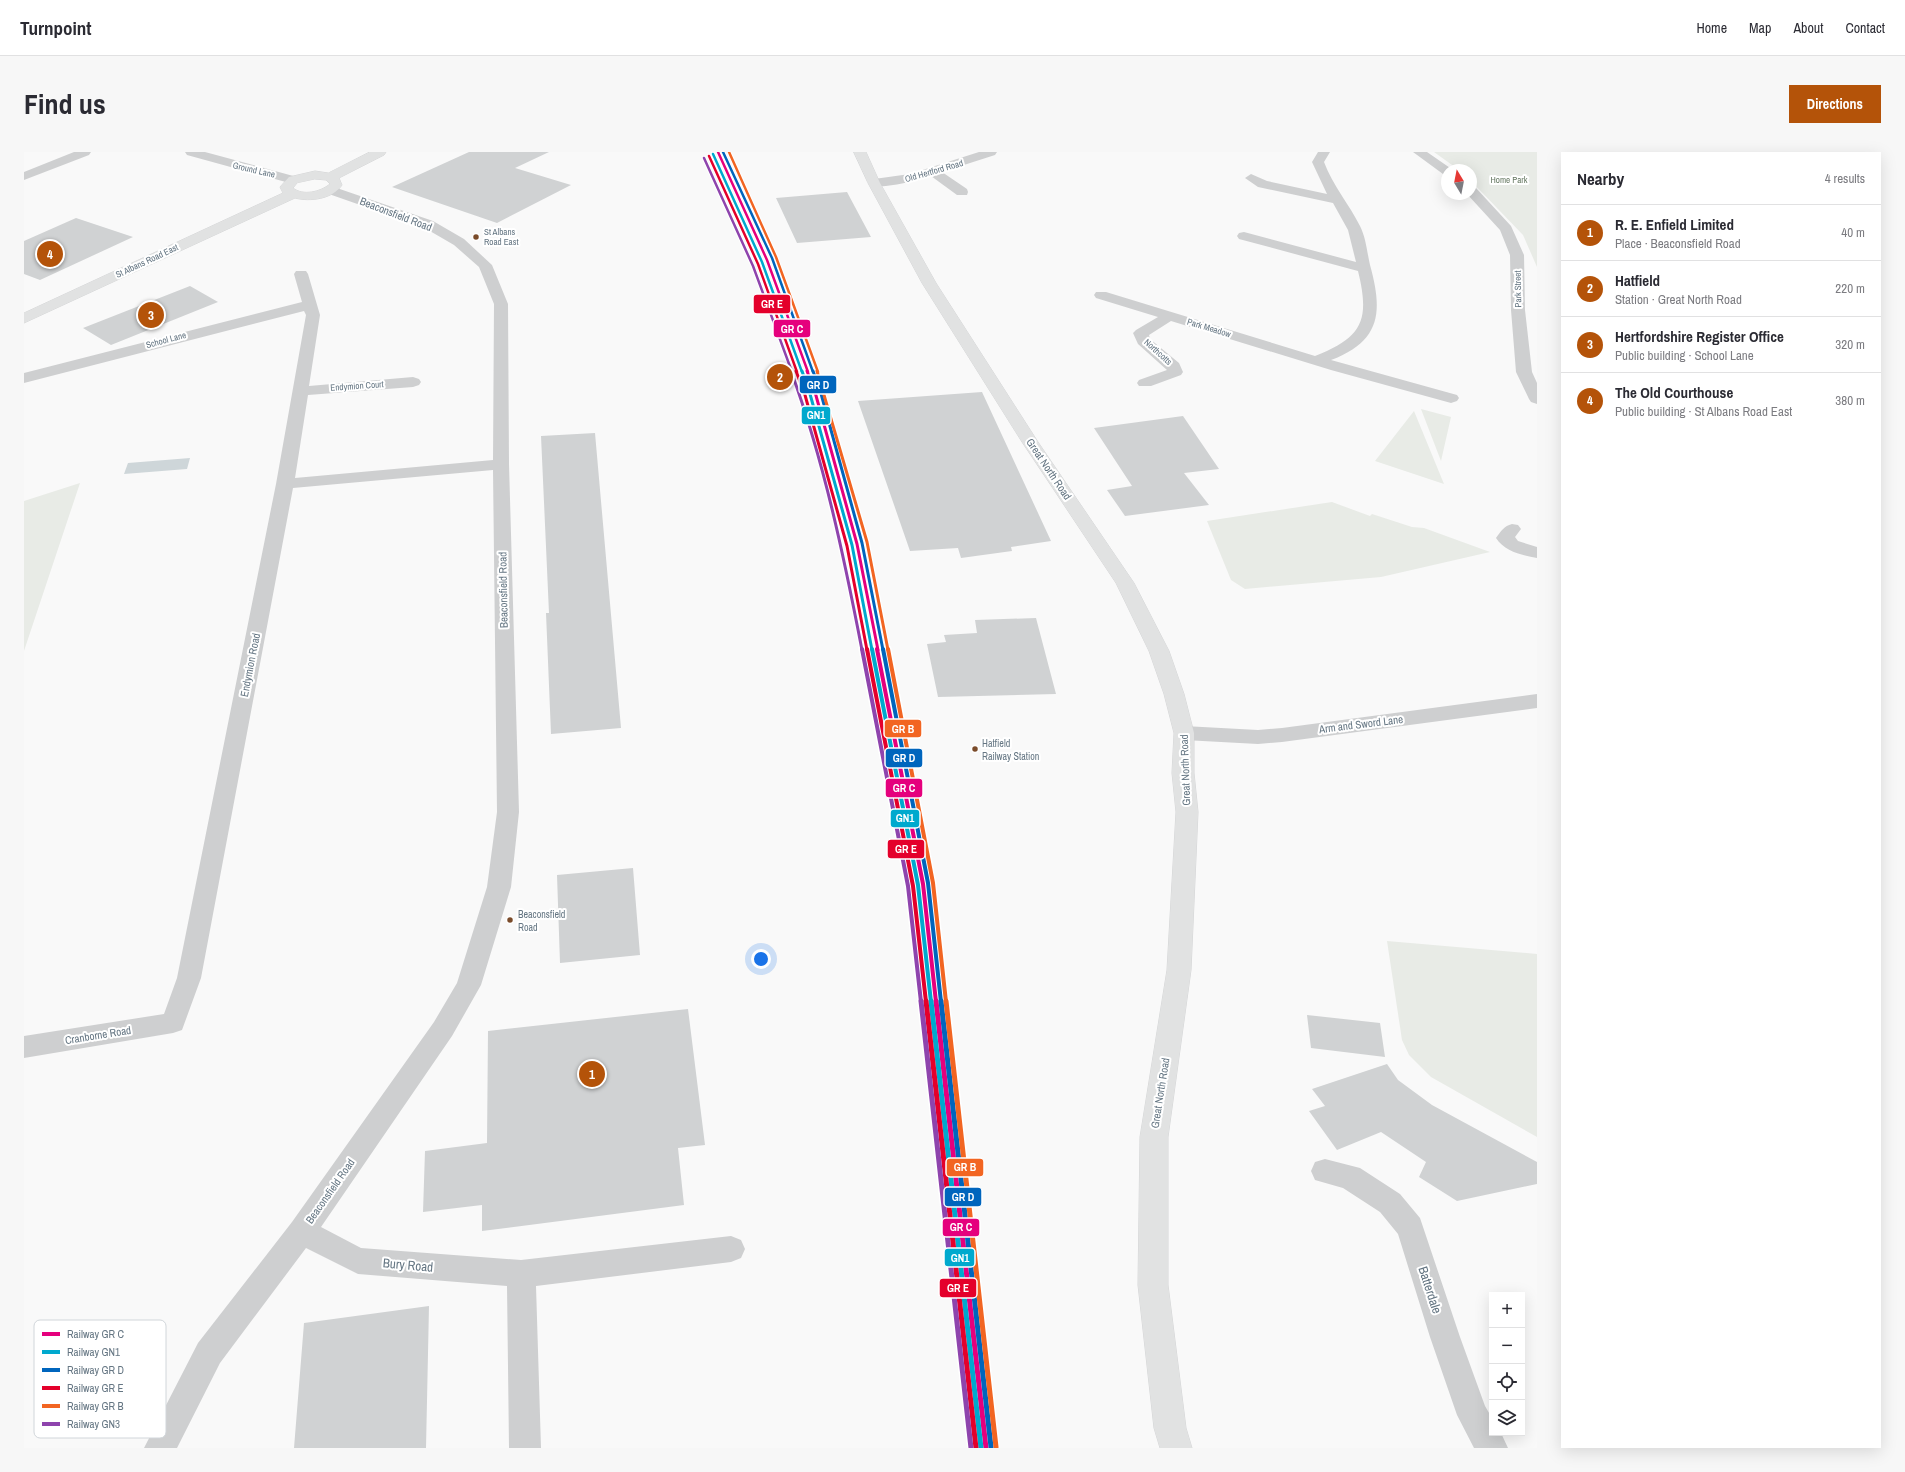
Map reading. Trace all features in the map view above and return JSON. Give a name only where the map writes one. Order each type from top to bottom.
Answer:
[{"type":"main road","name":"St Albans Road East","points":[[293,187],[308,196],[331,184],[380,152]]},
{"type":"main road","name":"Great North Road","points":[[860,152],[874,183],[929,282],[1030,442],[1125,583],[1159,651],[1174,694],[1184,733],[1183,773],[1187,812],[1179,970],[1154,1145],[1153,1284],[1170,1428],[1176,1448]]},
{"type":"main road","name":"St Albans Road East","points":[[24,319],[316,175],[331,184]]},
{"type":"street","points":[[24,176],[85,152]]},
{"type":"street","name":"Ground Lane","points":[[191,152],[293,187]]},
{"type":"street","name":"Old Hertford Road","points":[[874,183],[912,178],[992,152]]},
{"type":"street","points":[[1316,361],[1340,352],[1355,343],[1364,331],[1369,320],[1371,296],[1353,226],[1336,200],[1322,174],[1318,162],[1324,152]]},
{"type":"street","points":[[1419,152],[1441,167]]},
{"type":"street","points":[[934,172],[962,192]]},
{"type":"street","points":[[1250,178],[1263,184],[1336,200]]},
{"type":"street","name":"Beaconsfield Road","points":[[166,1436],[209,1353],[302,1231],[442,1029],[469,985],[499,887],[508,812],[501,464],[500,304],[485,265],[460,242],[428,224],[331,184]]},
{"type":"street","name":"Park Street","points":[[1477,198],[1506,229],[1518,256],[1518,310],[1524,372],[1537,399]]},
{"type":"street","points":[[1244,236],[1365,269]]},
{"type":"street","name":"Endymion Road","points":[[173,1023],[189,978],[285,484],[301,391],[313,315],[301,274]]},
{"type":"street","name":"Park Meadow","points":[[1101,295],[1316,361],[1451,398]]},
{"type":"street","name":"School Lane","points":[[24,378],[309,304]]},
{"type":"street","name":"Northcotts","points":[[1145,383],[1175,372],[1174,366],[1143,341],[1141,333],[1170,316]]},
{"type":"street","name":"Endymion Court","points":[[301,391],[413,382]]},
{"type":"street","points":[[285,484],[501,464]]},
{"type":"street","points":[[1512,529],[1505,538],[1512,545],[1537,553]]},
{"type":"street","name":"Arm and Sword Lane","points":[[1184,733],[1258,737],[1282,735],[1537,701]]},
{"type":"street","name":"Cranborne Road","points":[[24,1047],[173,1023]]},
{"type":"street","name":"Batterdale","points":[[1326,1171],[1350,1177],[1390,1203],[1410,1227],[1445,1337],[1473,1415],[1492,1448]]},
{"type":"street","name":"Bury Road","points":[[302,1231],[358,1261],[521,1274],[731,1249]]},
{"type":"street","points":[[521,1274],[525,1448]]},
{"type":"street","name":"Beaconsfield Road","points":[[160,1448],[165,1438]]},
{"type":"green space","name":"Home Park","points":[[1434,152],[1537,152],[1537,267],[1523,235],[1477,187],[1477,164],[1451,164]]},
{"type":"green space","points":[[1421,409],[1451,417],[1441,461]]},
{"type":"green space","points":[[1414,411],[1444,484],[1375,461]]},
{"type":"green space","points":[[80,483],[24,651],[24,501]]},
{"type":"green space","points":[[1332,502],[1370,516],[1372,514],[1412,527],[1424,528],[1490,552],[1381,577],[1245,589],[1231,580],[1207,521]]},
{"type":"green space","points":[[1387,941],[1537,954],[1537,1137],[1431,1077],[1409,1055],[1402,1040]]},
{"type":"shaded area","points":[[190,458],[187,469],[124,474],[128,463]]},
{"type":"building","points":[[469,152],[549,152],[515,168],[571,185],[497,223],[392,187]]},
{"type":"building","points":[[847,192],[871,237],[797,243],[776,198]]},
{"type":"building","points":[[76,218],[133,237],[40,280],[24,274],[24,241]]},
{"type":"building","points":[[190,286],[218,302],[111,345],[83,328]]},
{"type":"building","points":[[982,392],[1051,541],[1011,547],[1012,551],[961,558],[958,548],[910,551],[858,401]]},
{"type":"building","points":[[1183,416],[1219,469],[1184,473],[1209,505],[1125,516],[1107,490],[1132,486],[1094,428]]},
{"type":"building","points":[[595,433],[621,728],[551,734],[546,613],[549,613],[541,436]]},
{"type":"building","points":[[1036,618],[1056,694],[938,697],[927,644],[946,642],[944,635],[977,633],[975,620]]},
{"type":"building","points":[[633,868],[640,955],[560,963],[557,875]]},
{"type":"building","points":[[688,1009],[705,1145],[678,1148],[684,1205],[482,1231],[482,1205],[423,1212],[425,1151],[487,1143],[488,1031]]},
{"type":"building","points":[[1307,1015],[1380,1023],[1385,1057],[1311,1048]]},
{"type":"building","points":[[1387,1064],[1398,1080],[1432,1105],[1537,1162],[1537,1184],[1457,1201],[1419,1177],[1426,1162],[1381,1132],[1337,1150],[1309,1111],[1325,1106],[1312,1089]]},
{"type":"building","points":[[429,1306],[426,1448],[294,1448],[304,1323]]},
{"type":"transit line","points":[[718,152],[767,260],[815,392],[857,544],[923,884],[986,1448]]},
{"type":"transit line","points":[[723,152],[772,258],[820,390],[862,543],[928,883],[991,1447]]},
{"type":"transit line","points":[[729,152],[776,257],[824,389],[867,542],[933,883],[996,1447]]},
{"type":"transit line","points":[[709,156],[758,264],[805,395],[847,546],[913,886],[976,1448]]},
{"type":"rail line","name":"GN1","points":[[713,154],[762,262],[810,394],[852,545],[918,885],[981,1448]]},
{"type":"rail line","name":"GN3","points":[[704,158],[753,266],[801,397],[842,547],[908,886],[971,1448]]},
{"type":"place","name":"St Albans Road East","points":[[476,237]]},
{"type":"place","name":"The Old Courthouse","points":[[50,254]]},
{"type":"place","name":"Hertfordshire Register Office","points":[[151,315]]},
{"type":"place","name":"Hatfield","points":[[780,377]]},
{"type":"place","name":"Hatfield Railway Station","points":[[975,749]]},
{"type":"place","name":"Beaconsfield Road","points":[[510,920]]},
{"type":"place","name":"R. E. Enfield Limited","points":[[592,1074]]}]
